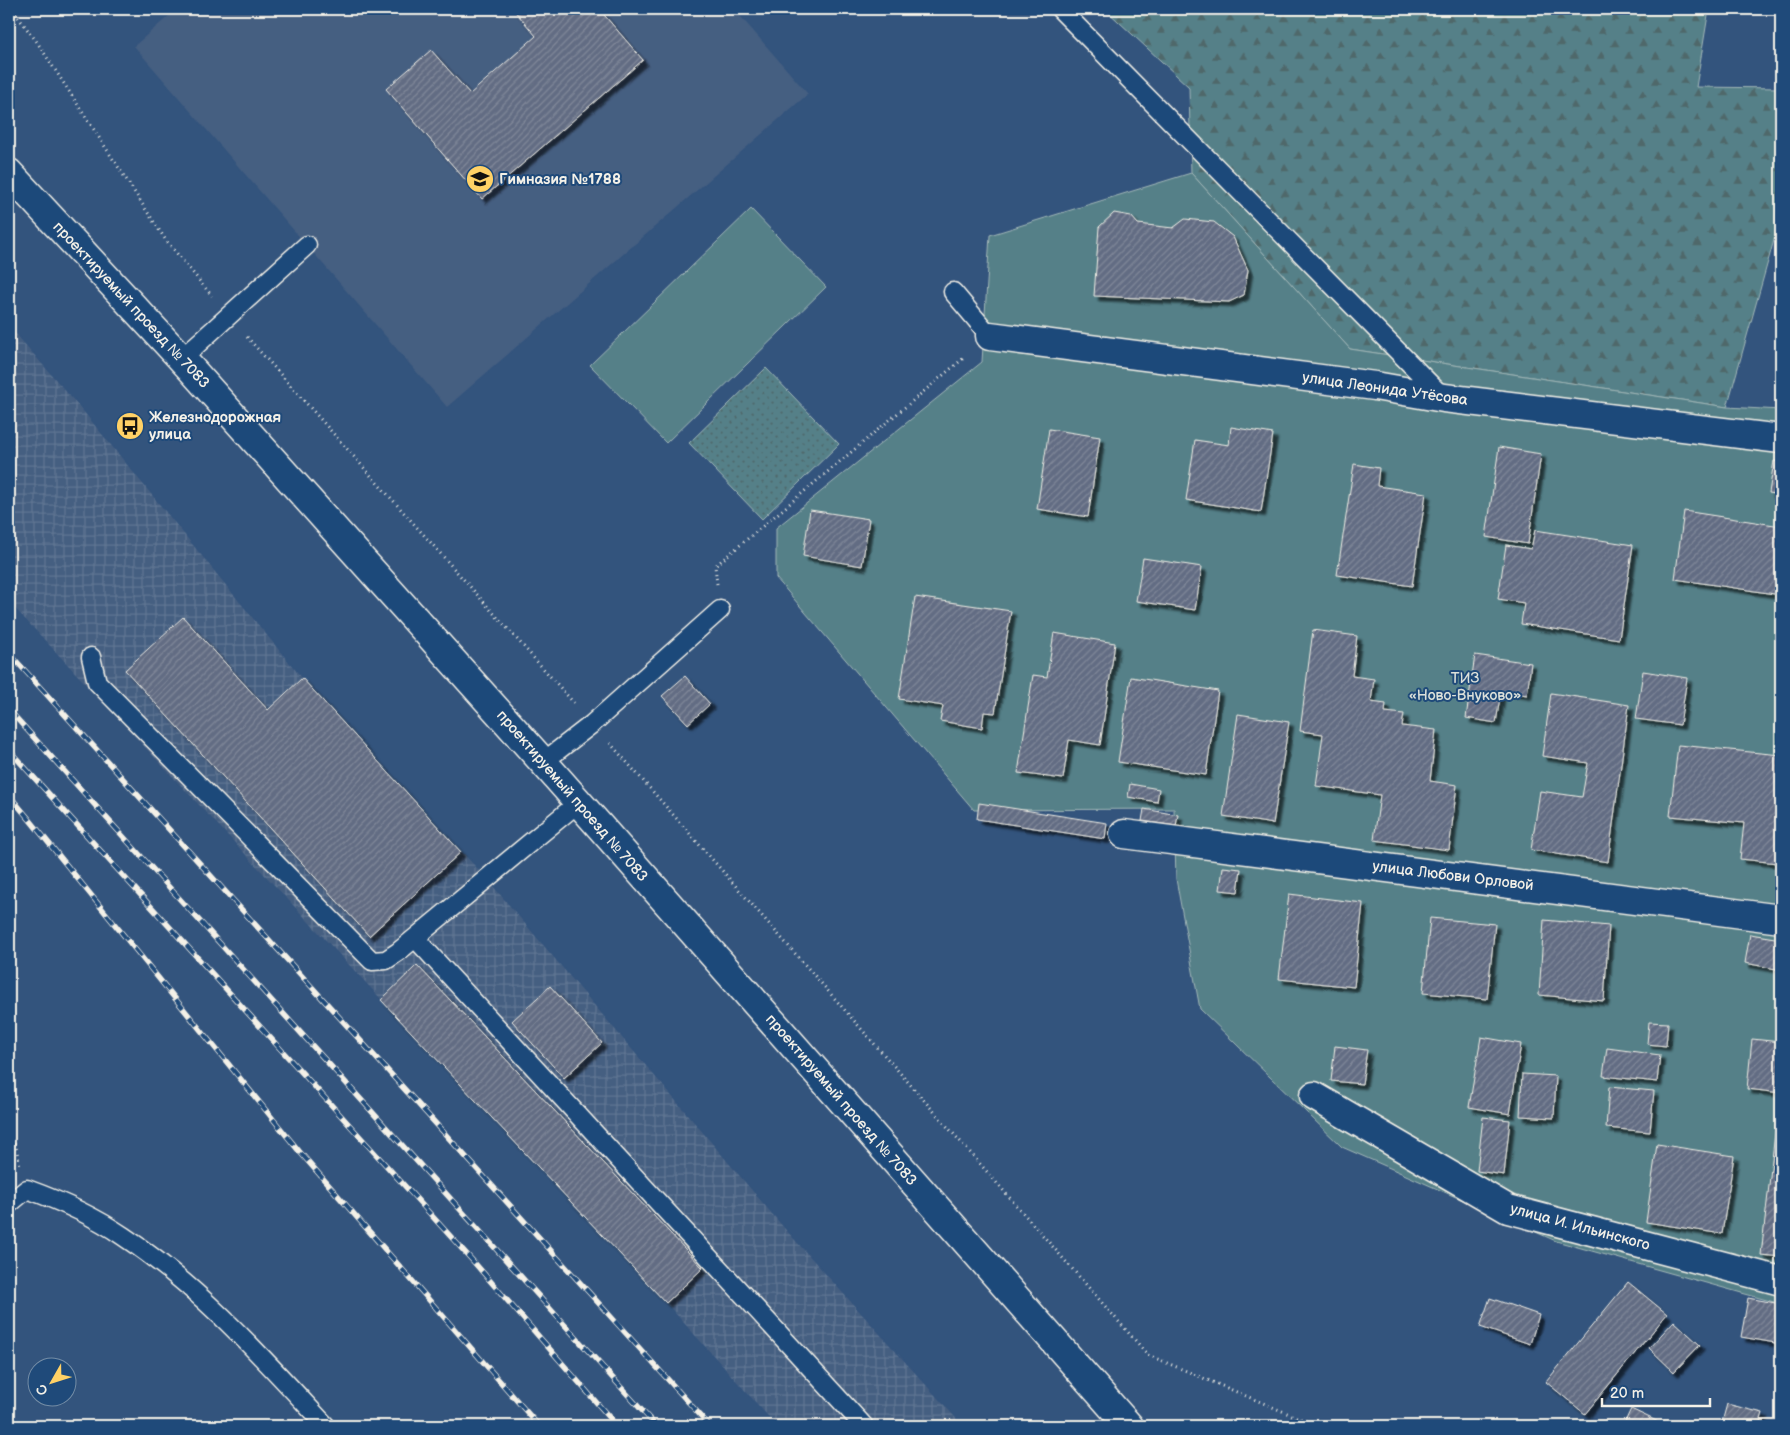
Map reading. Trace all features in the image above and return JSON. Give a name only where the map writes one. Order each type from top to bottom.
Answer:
[{"type":"street","name":"проектируемый проезд № 7083","points":[[9,173],[181,359],[543,762],[1129,1426]]},
{"type":"street","name":"улица Леонида Утёсова","points":[[990,336],[1375,386],[1444,398],[1781,439]]},
{"type":"street","name":"улица Любови Орловой","points":[[1124,834],[1781,919]]},
{"type":"street","name":"улица И. Ильинского","points":[[1314,1096],[1508,1209],[1781,1281]]},
{"type":"lane","points":[[1060,9],[1444,398]]},
{"type":"lane","points":[[181,359],[307,245]]},
{"type":"lane","points":[[953,292],[990,336]]},
{"type":"lane","points":[[543,762],[592,724],[720,610]]},
{"type":"lane","points":[[91,657],[97,682],[372,961],[386,960],[398,952],[578,803]]},
{"type":"lane","points":[[415,938],[864,1426]]},
{"type":"lane","points":[[9,1204],[27,1189],[61,1201],[123,1235],[196,1292],[246,1339],[326,1426]]},
{"type":"path","points":[[12,9],[37,42],[165,239],[228,316],[592,724],[1148,1355],[1318,1426]]},
{"type":"path","points":[[720,610],[715,566],[990,336]]},
{"type":"shaded area","name":"Гимназия №1788","points":[[177,9],[734,9],[808,94],[447,407],[134,46]]},
{"type":"shaded area","points":[[9,326],[83,411],[302,678],[486,878],[785,1229],[963,1426],[777,1426],[666,1303],[9,602]]},
{"type":"green space","points":[[1105,9],[1709,9],[1696,87],[1781,88],[1781,215],[1727,407],[1350,349],[1191,173],[1189,87]]},
{"type":"green space","name":"ТИЗ «Ново-Внуково»","points":[[1191,173],[1350,349],[1727,407],[1781,410],[1781,1304],[1556,1241],[1342,1147],[1200,1009],[1176,879],[1174,809],[974,810],[776,578],[776,528],[982,362],[990,235]]},
{"type":"green space","points":[[751,209],[826,287],[666,443],[590,365]]},
{"type":"green space","points":[[766,368],[839,444],[762,519],[689,443]]},
{"type":"building","points":[[513,9],[599,9],[643,60],[482,199],[386,89],[431,50],[470,94],[536,36]]},
{"type":"building","points":[[1114,213],[1131,216],[1138,224],[1173,228],[1185,219],[1214,222],[1233,237],[1248,270],[1244,295],[1229,302],[1094,296],[1099,227]]},
{"type":"building","points":[[1231,427],[1273,434],[1261,512],[1186,500],[1195,440],[1229,445]]},
{"type":"building","points":[[1049,429],[1100,437],[1088,517],[1037,509]]},
{"type":"building","points":[[1499,447],[1541,454],[1528,544],[1486,537]]},
{"type":"building","points":[[1774,461],[1781,462],[1781,495],[1769,493]]},
{"type":"building","points":[[1354,464],[1379,468],[1377,486],[1426,493],[1412,586],[1337,575]]},
{"type":"building","points":[[810,510],[869,519],[862,566],[803,556]]},
{"type":"building","points":[[1684,511],[1781,526],[1781,595],[1675,579]]},
{"type":"building","points":[[1535,530],[1633,545],[1619,639],[1521,624],[1524,603],[1498,599],[1506,545],[1531,549]]},
{"type":"building","points":[[1143,558],[1202,567],[1195,610],[1136,601]]},
{"type":"building","points":[[915,597],[1011,611],[995,713],[984,712],[982,728],[940,721],[943,706],[899,699]]},
{"type":"building","points":[[183,617],[268,710],[302,678],[461,852],[369,936],[125,670]]},
{"type":"building","points":[[1313,630],[1357,636],[1352,676],[1374,679],[1371,702],[1386,704],[1385,712],[1404,714],[1402,726],[1436,730],[1430,781],[1457,785],[1449,850],[1374,840],[1380,795],[1316,786],[1323,734],[1300,731]]},
{"type":"building","points":[[1054,633],[1115,643],[1100,745],[1069,740],[1063,779],[1018,773],[1033,675],[1047,677]]},
{"type":"building","points":[[1475,655],[1531,663],[1527,695],[1501,691],[1496,723],[1466,718]]},
{"type":"building","points":[[1643,671],[1687,678],[1680,725],[1636,719]]},
{"type":"building","points":[[685,676],[710,704],[688,724],[662,696]]},
{"type":"building","points":[[1131,677],[1218,691],[1206,775],[1118,762]]},
{"type":"building","points":[[1551,693],[1629,705],[1608,862],[1531,850],[1540,791],[1582,797],[1588,763],[1542,756]]},
{"type":"building","points":[[1238,714],[1289,722],[1273,824],[1223,816]]},
{"type":"building","points":[[1781,721],[1781,742],[1778,742]]},
{"type":"building","points":[[1678,745],[1781,755],[1781,823],[1777,863],[1740,859],[1744,823],[1670,816]]},
{"type":"building","points":[[1130,784],[1159,789],[1157,802],[1128,797]]},
{"type":"building","points":[[979,803],[1107,823],[1105,839],[977,819]]},
{"type":"building","points":[[1144,809],[1178,815],[1176,826],[1142,821]]},
{"type":"building","points":[[1223,867],[1241,869],[1238,892],[1220,890]]},
{"type":"building","points":[[1289,894],[1363,903],[1354,987],[1279,979]]},
{"type":"building","points":[[1430,918],[1495,924],[1487,999],[1423,993]]},
{"type":"building","points":[[1544,920],[1609,926],[1604,1001],[1539,995]]},
{"type":"building","points":[[1750,934],[1781,939],[1781,970],[1745,963]]},
{"type":"building","points":[[417,965],[703,1268],[666,1303],[381,1000]]},
{"type":"building","points":[[550,986],[602,1043],[564,1078],[512,1021]]},
{"type":"building","points":[[1649,1022],[1668,1023],[1666,1046],[1647,1044]]},
{"type":"building","points":[[1481,1037],[1521,1044],[1510,1114],[1469,1107]]},
{"type":"building","points":[[1752,1039],[1781,1042],[1781,1093],[1747,1089]]},
{"type":"building","points":[[1335,1046],[1367,1050],[1362,1084],[1331,1081]]},
{"type":"building","points":[[1607,1048],[1660,1055],[1657,1082],[1603,1076]]},
{"type":"building","points":[[1522,1074],[1556,1076],[1554,1118],[1520,1116]]},
{"type":"building","points":[[1609,1087],[1654,1091],[1650,1132],[1606,1128]]},
{"type":"building","points":[[1778,1107],[1781,1107],[1781,1257],[1761,1255]]},
{"type":"building","points":[[1483,1117],[1510,1120],[1504,1175],[1477,1171]]},
{"type":"building","points":[[1657,1144],[1734,1156],[1722,1234],[1646,1222]]},
{"type":"building","points":[[1628,1282],[1667,1314],[1585,1414],[1546,1382]]},
{"type":"building","points":[[1490,1298],[1539,1315],[1530,1344],[1480,1327]]},
{"type":"building","points":[[1748,1298],[1781,1304],[1781,1344],[1741,1337]]},
{"type":"building","points":[[1674,1321],[1700,1345],[1674,1372],[1649,1348]]},
{"type":"building","points":[[1727,1404],[1763,1413],[1759,1426],[1721,1426]]},
{"type":"building","points":[[1631,1409],[1667,1426],[1623,1426]]},
{"type":"building","points":[[34,1420],[40,1426],[27,1426]]},
{"type":"railway","points":[[9,653],[710,1426]]},
{"type":"railway","points":[[9,710],[656,1426]]},
{"type":"railway","points":[[9,750],[472,1260],[617,1426]]},
{"type":"railway","points":[[9,795],[299,1151],[539,1426]]},
{"type":"place","name":"Гимназия №1788","points":[[480,179]]},
{"type":"place","name":"Железнодорожная улица","points":[[130,426]]}]
